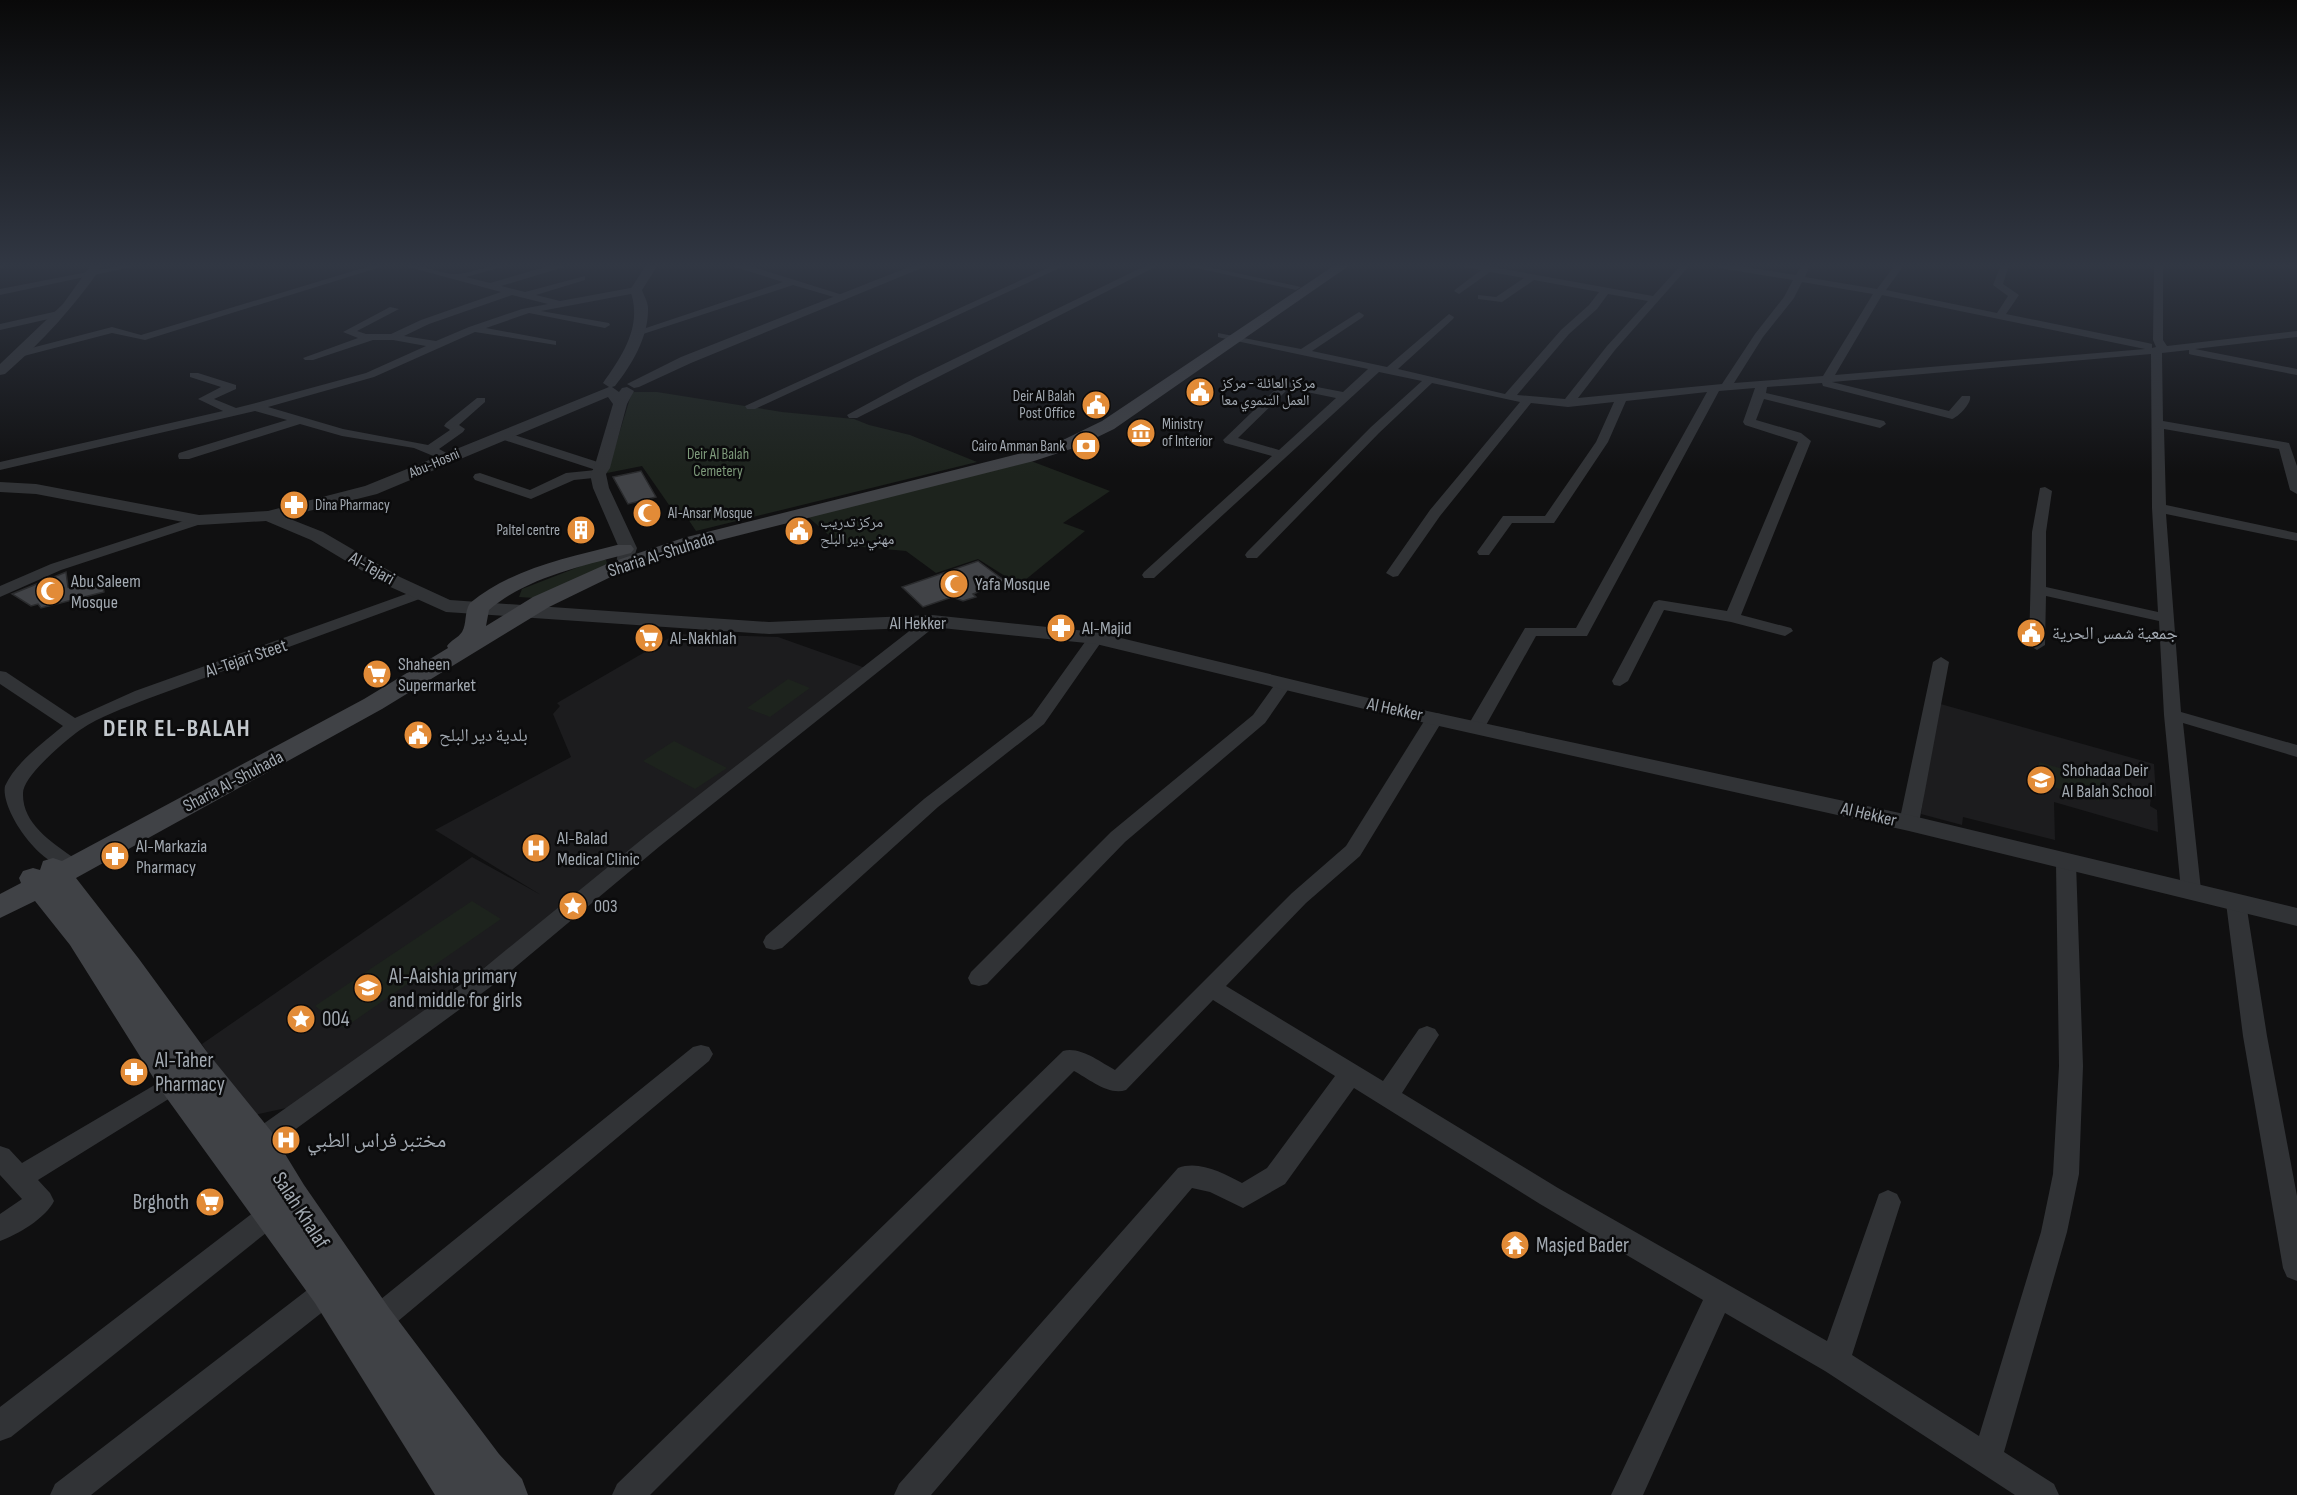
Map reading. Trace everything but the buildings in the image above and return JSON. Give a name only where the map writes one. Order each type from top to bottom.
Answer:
[{"type":"main road","name":"Sharia Al-Shuhada","points":[[0,907],[50,873],[305,733],[470,638],[475,632],[478,609],[486,600],[504,589],[571,563],[627,555],[690,542],[1012,462],[1071,442],[1108,425],[1233,335]]},
{"type":"main road","name":"Sharia Al-Shuhada","points":[[1230,337],[1234,335]]},
{"type":"main road","name":"Sharia Al-Shuhada","points":[[0,896],[50,873],[354,715],[526,611],[627,555]]},
{"type":"main road","name":"Salah Khalaf","points":[[50,873],[81,937],[175,1083],[329,1290],[473,1490]]},
{"type":"main road","name":"Salah Khalaf","points":[[50,873],[128,967],[195,1062],[258,1142],[291,1197],[375,1322],[473,1490]]},
{"type":"street","points":[[0,371],[38,335]]},
{"type":"street","points":[[20,354],[94,335]]},
{"type":"street","points":[[129,335],[141,338],[152,335]]},
{"type":"street","points":[[360,335],[393,337],[439,345]]},
{"type":"street","points":[[309,358],[376,335]]},
{"type":"street","points":[[393,337],[398,335]]},
{"type":"street","points":[[0,466],[255,407],[370,375],[461,335]]},
{"type":"street","points":[[506,335],[552,343]]},
{"type":"street","points":[[627,555],[601,488],[600,471],[617,387],[635,335]]},
{"type":"street","name":"Abu-Hosni","points":[[268,516],[371,490],[617,387],[750,335]]},
{"type":"street","points":[[751,406],[908,335]]},
{"type":"street","points":[[853,415],[1011,335]]},
{"type":"street","points":[[1302,353],[1329,335]]},
{"type":"street","points":[[1390,370],[1429,335]]},
{"type":"street","points":[[1508,398],[1563,335]]},
{"type":"street","points":[[1568,403],[1623,335]]},
{"type":"street","points":[[1476,727],[1531,631],[1581,633],[1721,388],[1760,335]]},
{"type":"street","points":[[1827,379],[1854,335]]},
{"type":"street","points":[[2093,335],[2297,372]]},
{"type":"street","points":[[2161,335],[2164,349],[2158,424],[2159,507],[2173,715],[2191,890]]},
{"type":"street","points":[[1230,337],[1390,370],[1508,398],[1568,403],[1721,388],[1761,389],[1810,380],[2164,349],[2290,335]]},
{"type":"street","points":[[1149,575],[1376,368]]},
{"type":"street","points":[[194,375],[232,387],[204,399],[234,411]]},
{"type":"street","points":[[1252,555],[1375,430],[1430,379]]},
{"type":"street","points":[[1810,380],[1952,415],[1966,398]]},
{"type":"street","points":[[1281,454],[1229,440],[1283,388],[1291,385],[1345,396]]},
{"type":"street","points":[[1761,389],[1880,424]]},
{"type":"street","points":[[1732,617],[1805,441],[1797,436],[1749,422],[1761,389]]},
{"type":"street","points":[[1484,552],[1508,519],[1549,520],[1602,442],[1621,399]]},
{"type":"street","points":[[429,450],[459,429],[450,426],[481,400]]},
{"type":"street","points":[[1393,573],[1435,513],[1527,400]]},
{"type":"street","points":[[255,407],[342,432],[417,445],[448,457]]},
{"type":"street","points":[[184,456],[299,420]]},
{"type":"street","points":[[2158,424],[2285,446],[2297,490]]},
{"type":"street","points":[[502,435],[600,471]]},
{"type":"street","points":[[480,477],[531,495],[571,476],[600,471]]},
{"type":"street","points":[[0,487],[46,491],[199,520],[268,516]]},
{"type":"street","points":[[2037,645],[2039,532],[2045,491]]},
{"type":"street","points":[[2159,507],[2297,537]]},
{"type":"street","name":"Al-Tejari","points":[[268,516],[317,536],[420,594],[446,606],[478,609]]},
{"type":"street","points":[[0,592],[56,567],[199,520]]},
{"type":"street","points":[[486,637],[535,620],[575,615],[566,600],[571,587]]},
{"type":"street","points":[[2038,590],[2166,618]]},
{"type":"street","name":"Al-Tejari Steet","points":[[7,786],[74,726],[99,712],[420,594]]},
{"type":"street","points":[[1620,681],[1659,605],[1732,617],[1785,631]]},
{"type":"street","name":"Al Hekker","points":[[478,609],[769,628],[932,621],[1096,638],[1165,653],[1284,684],[1909,823],[2066,863],[2191,890],[2297,917]]},
{"type":"street","points":[[258,1142],[492,974],[653,841],[932,621]]},
{"type":"street","points":[[774,942],[931,803],[1038,720],[1096,638]]},
{"type":"street","points":[[1909,823],[1941,662]]},
{"type":"street","points":[[0,676],[74,726]]},
{"type":"street","points":[[979,978],[1118,837],[1259,719],[1284,684]]},
{"type":"street","points":[[2173,715],[2297,751]]},
{"type":"street","points":[[628,1495],[1071,1058],[1118,1083],[1299,898],[1353,850],[1435,718]]},
{"type":"street","points":[[7,786],[13,795],[15,807],[50,873]]},
{"type":"street","points":[[1987,1459],[2054,1232],[2066,1174],[2071,1066],[2066,863]]},
{"type":"street","points":[[2236,903],[2255,1036],[2297,1268]]},
{"type":"street","points":[[1210,987],[1351,1073],[1386,1097],[1719,1296],[1835,1361],[2043,1495]]},
{"type":"street","points":[[1386,1097],[1427,1035]]},
{"type":"street","points":[[375,1322],[701,1054]]},
{"type":"street","points":[[910,1495],[1186,1176],[1214,1181],[1243,1196],[1250,1194],[1276,1176],[1351,1073]]},
{"type":"street","points":[[19,1178],[175,1083]]},
{"type":"street","points":[[0,1157],[42,1201],[0,1229]]},
{"type":"street","points":[[1835,1361],[1888,1202]]},
{"type":"street","points":[[0,1426],[272,1213]]},
{"type":"street","points":[[66,1495],[329,1290]]},
{"type":"street","points":[[1627,1495],[1719,1296]]},
{"type":"shaded area","points":[[676,634],[778,637],[868,669],[563,908],[473,976],[464,976],[453,984],[453,991],[300,1105],[250,1116],[229,1089],[202,1044],[472,857],[541,895],[435,830],[571,757],[553,714],[560,706],[557,703]]},
{"type":"shaded area","name":"Shohadaa Deir Al Balah School","points":[[1937,703],[2154,764],[2156,796],[2151,797],[2150,806],[2157,810],[2158,832],[2054,802],[2055,840],[1963,817],[1962,825],[1921,814]]},
{"type":"green space","name":"Deir Al Balah Cemetery","points":[[632,392],[657,392],[782,412],[854,419],[910,435],[977,462],[696,531],[684,513],[676,515],[642,466],[607,473]]},
{"type":"green space","points":[[1031,461],[1110,491],[1063,523],[1085,531],[1019,585],[978,559],[936,573],[906,551],[840,545],[807,516]]},
{"type":"green space","points":[[599,559],[606,560],[607,564],[604,568],[534,598],[519,597],[522,589]]},
{"type":"green space","points":[[788,679],[810,688],[770,717],[747,708]]},
{"type":"green space","points":[[674,741],[727,768],[695,789],[643,761]]},
{"type":"green space","points":[[2039,762],[2101,780],[2099,801],[2036,782]]},
{"type":"green space","points":[[472,901],[501,919],[344,1028],[315,1006]]},
{"type":"place","name":"مركز العائلة - مركز العمل التنموي معا","points":[[1200,392]]},
{"type":"place","name":"Deir Al Balah Post Office","points":[[1096,405]]},
{"type":"place","name":"Ministry of Interior","points":[[1141,433]]},
{"type":"place","name":"Cairo Amman Bank","points":[[1086,446]]},
{"type":"place","name":"Dina Pharmacy","points":[[294,505]]},
{"type":"place","name":"Al-Ansar Mosque","points":[[647,513]]},
{"type":"place","name":"Paltel centre","points":[[581,530]]},
{"type":"place","name":"مركز تدريب مهني دير البلح","points":[[799,531]]},
{"type":"place","name":"Yafa Mosque","points":[[954,584]]},
{"type":"place","name":"Abu Saleem Mosque","points":[[50,591]]},
{"type":"place","name":"Al-Majid","points":[[1061,628]]},
{"type":"place","name":"جمعية شمس الحرية","points":[[2031,633]]},
{"type":"place","name":"Al-Nakhlah","points":[[649,638]]},
{"type":"place","name":"Shaheen Supermarket","points":[[377,674]]},
{"type":"place","name":"بلدية دير البلح","points":[[418,735]]},
{"type":"place","name":"Shohadaa Deir Al Balah School","points":[[2041,780]]},
{"type":"place","name":"Al-Balad Medical Clinic","points":[[536,848]]},
{"type":"place","name":"Al-Markazia Pharmacy","points":[[115,856]]},
{"type":"place","name":"003","points":[[573,906]]},
{"type":"place","name":"Al-Aaishia primary and middle for girls","points":[[368,988]]},
{"type":"place","name":"004","points":[[301,1019]]},
{"type":"place","name":"Al-Taher Pharmacy","points":[[134,1072]]},
{"type":"place","name":"مختبر فراس الطبي","points":[[286,1140]]},
{"type":"place","name":"Brghoth","points":[[210,1202]]},
{"type":"place","name":"Masjed Bader","points":[[1515,1245]]},
{"type":"district","name":"DEIR EL-BALAH","points":[[177,728]]}]
